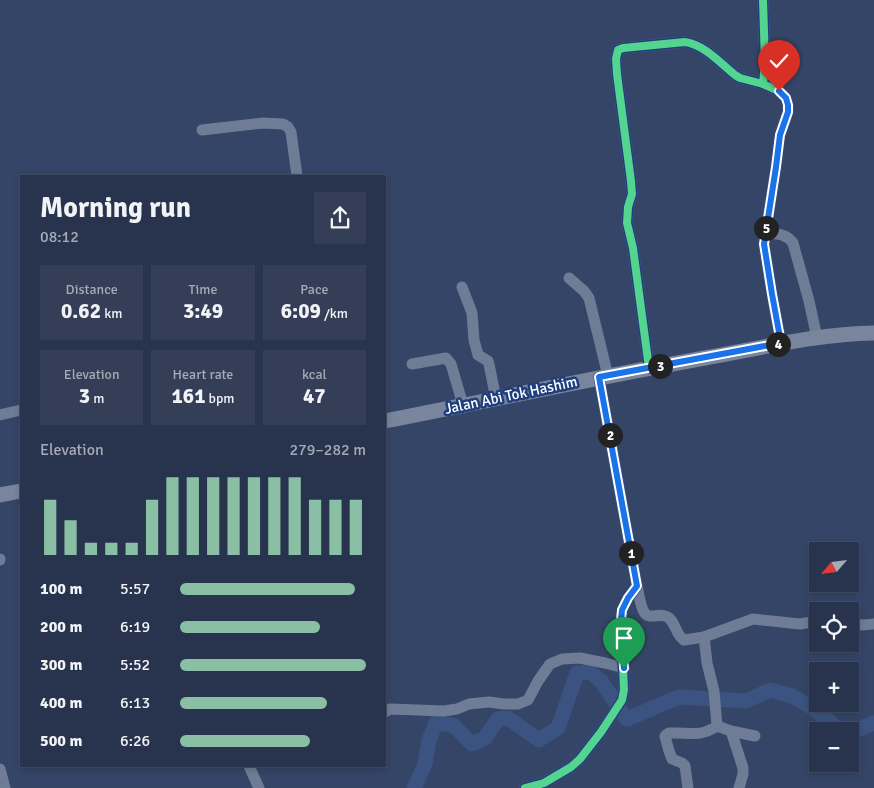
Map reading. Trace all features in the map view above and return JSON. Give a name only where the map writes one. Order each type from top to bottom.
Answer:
[{"type":"main road","name":"Jalan Abi Tok Hashim","points":[[386,421],[604,376],[802,339],[874,333]]},
{"type":"main road","points":[[0,495],[20,491]]},
{"type":"street","points":[[763,0],[766,62],[763,84]]},
{"type":"street","points":[[649,368],[633,248],[627,223],[628,207],[632,194],[616,59],[618,50],[623,48],[685,42],[693,43],[702,47],[740,78],[763,84],[779,91],[786,98],[788,112],[780,135],[764,244],[781,343]]},
{"type":"street","points":[[202,130],[263,123],[283,124],[291,132],[297,175]]},
{"type":"street","points":[[765,233],[782,234],[793,242],[809,301],[816,338]]},
{"type":"street","points":[[569,278],[584,290],[589,298],[604,376],[637,586],[643,611],[649,617],[664,615],[668,617],[679,637],[684,640],[704,637],[753,619],[800,624],[809,623]]},
{"type":"street","points":[[462,287],[472,313],[474,340],[478,355],[488,361],[496,399]]},
{"type":"street","points":[[412,364],[446,358],[451,364],[463,405]]},
{"type":"street","points":[[0,415],[20,410]]},
{"type":"street","points":[[526,788],[545,786],[580,759],[622,700],[624,668],[622,610],[637,586]]},
{"type":"street","points":[[859,625],[874,624]]},
{"type":"street","points":[[688,788],[685,766],[672,759],[665,736],[669,733],[702,733],[709,731],[716,722],[714,691],[707,663],[704,637]]},
{"type":"street","points":[[386,711],[390,709],[457,710],[469,704],[489,702],[518,704],[528,700],[550,664],[562,658],[580,658],[624,668]]},
{"type":"street","points":[[716,722],[731,731],[755,736]]},
{"type":"street","points":[[731,731],[743,768],[739,788]]},
{"type":"street","points":[[250,767],[259,788]]},
{"type":"street","points":[[0,769],[4,788]]},
{"type":"waterway","points":[[414,788],[425,764],[429,740],[436,723],[453,725],[472,744],[485,738],[498,719],[508,718],[539,740],[558,728],[577,673],[590,672],[602,682],[627,719],[679,697],[746,701],[770,690],[792,696],[816,710],[830,722]]},
{"type":"waterway","points":[[859,729],[874,723]]},
{"type":"cycle path","points":[[763,0],[765,62],[763,84],[783,95],[788,105],[788,112],[779,139],[764,244],[781,343]]},
{"type":"cycle path","points":[[649,368],[633,248],[627,223],[628,207],[632,194],[617,74],[616,59],[618,50],[685,42],[706,51],[740,78],[763,84]]},
{"type":"cycle path","points":[[525,788],[544,783],[571,767],[580,759],[622,700],[624,690],[621,620],[626,602],[637,586],[599,377]]},
{"type":"route","points":[[624,668],[622,610],[637,586],[599,377],[781,343],[764,244],[781,129],[788,112],[786,98],[779,91]]}]
